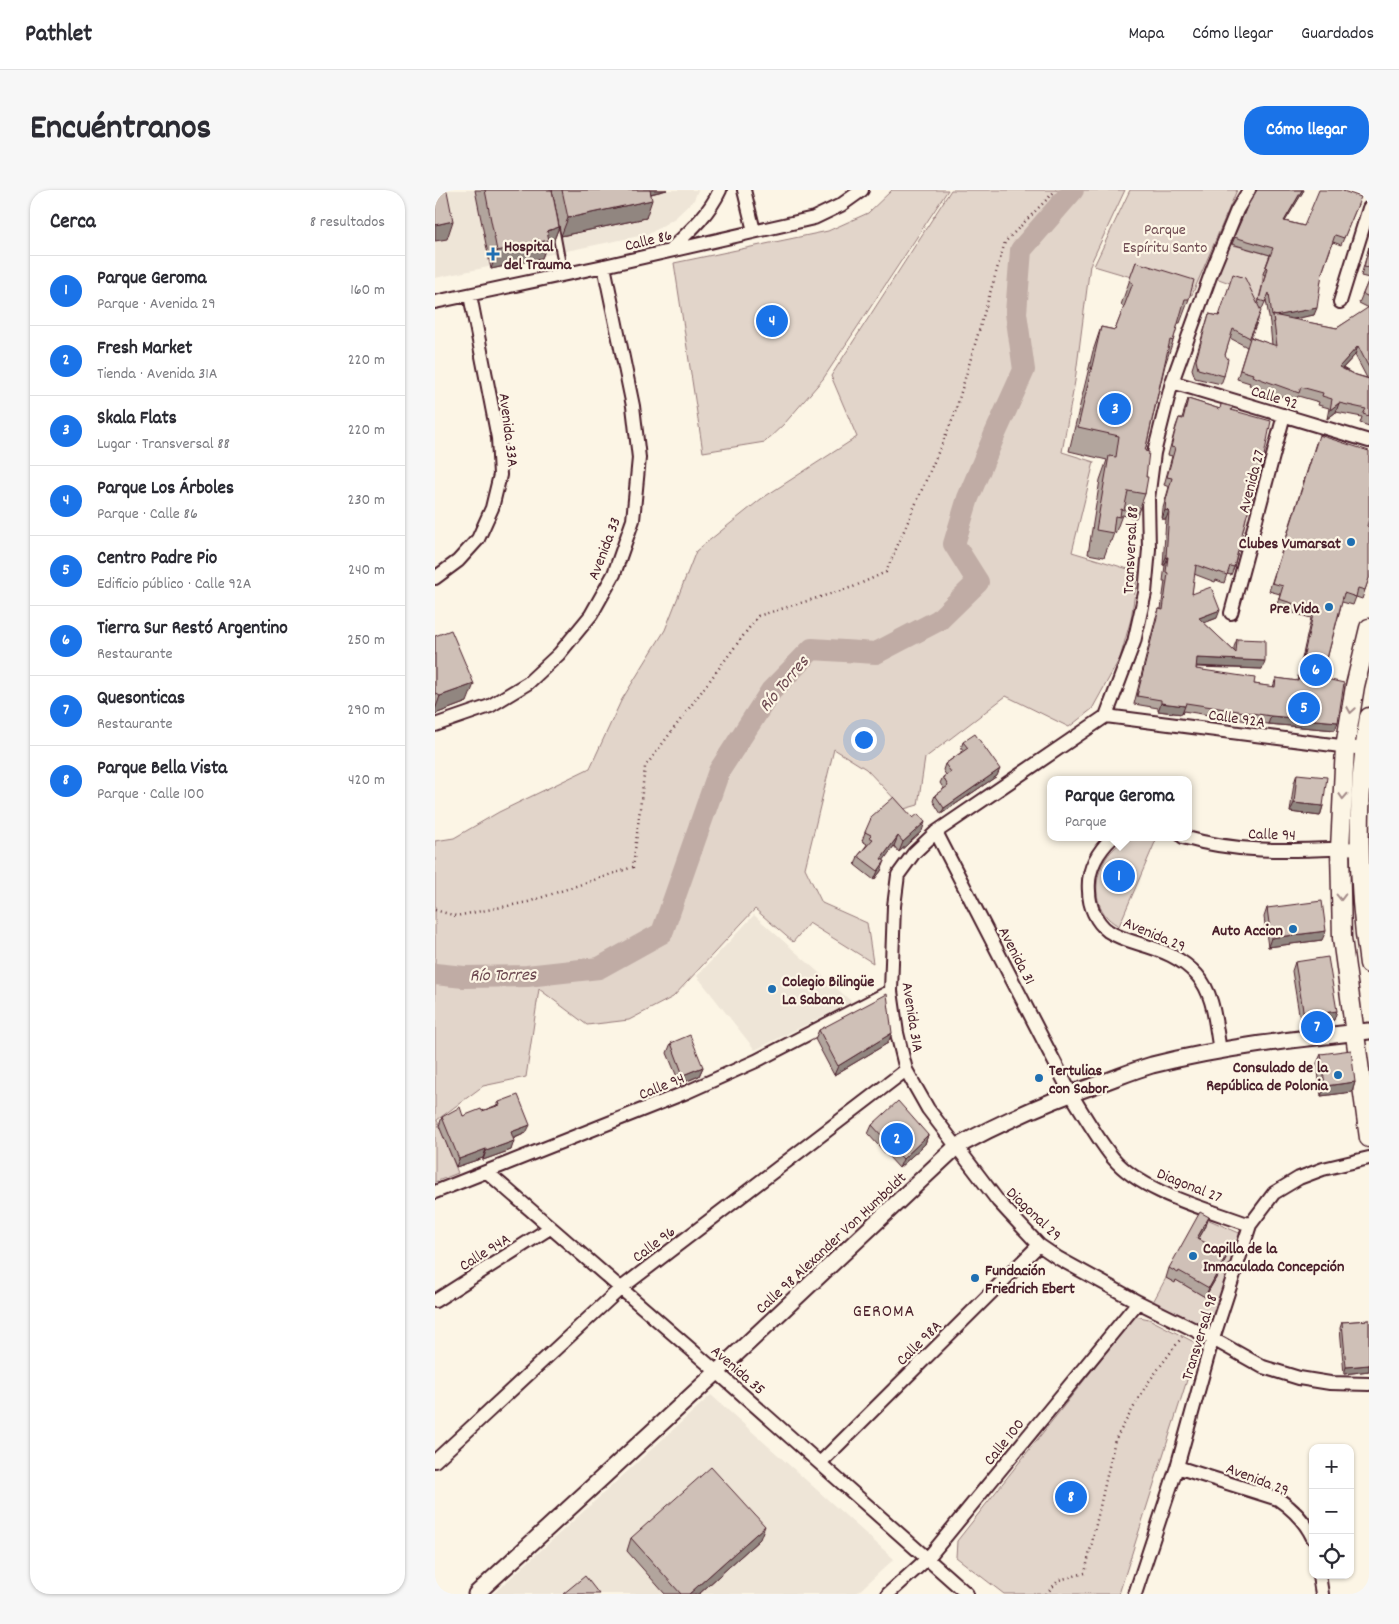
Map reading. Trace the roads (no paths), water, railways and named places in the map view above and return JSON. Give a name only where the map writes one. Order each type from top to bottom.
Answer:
[{"type":"main road","points":[[1369,628],[1355,686],[1345,747],[1340,849],[1342,938],[1362,1032],[1369,1138]]},
{"type":"main road","points":[[1369,717],[1364,749],[1360,848],[1365,940],[1369,964]]},
{"type":"street","points":[[669,250],[696,226],[713,205],[720,190]]},
{"type":"street","points":[[744,190],[754,231]]},
{"type":"street","name":"Calle 86","points":[[435,302],[605,266],[814,218],[841,205],[862,190]]},
{"type":"street","name":"Transversal 88","points":[[1107,716],[1134,642],[1145,593],[1149,549],[1147,500],[1153,453],[1172,382],[1212,271],[1237,210],[1249,190]]},
{"type":"street","points":[[1340,302],[1369,208]]},
{"type":"street","name":"Avenida 33","points":[[435,725],[491,706],[528,683],[559,654],[591,615],[614,574],[633,520],[639,458],[633,406],[605,266]]},
{"type":"street","name":"Avenida 33A","points":[[435,578],[458,561],[478,539],[492,508],[500,475],[498,438],[469,295]]},
{"type":"street","name":"Calle 92","points":[[1172,382],[1369,441]]},
{"type":"street","name":"Avenida 27","points":[[1231,613],[1284,415]]},
{"type":"street","points":[[936,832],[1107,716]]},
{"type":"street","name":"Calle 92A","points":[[1107,716],[1364,749]]},
{"type":"street","name":"Avenida 31A","points":[[936,832],[914,853],[898,875],[894,906],[891,991],[897,1032],[906,1070],[928,1109],[956,1147]]},
{"type":"street","name":"Avenida 31","points":[[936,832],[1071,1094]]},
{"type":"street","name":"Calle 94","points":[[1192,840],[1206,844],[1285,852],[1360,848]]},
{"type":"street","name":"Avenida 29","points":[[1109,841],[1094,861],[1088,881],[1089,900],[1097,919],[1109,931],[1183,961],[1197,975],[1211,1000],[1220,1050]]},
{"type":"street","name":"Calle 94","points":[[435,1192],[696,1088],[756,1061],[891,991]]},
{"type":"street","name":"Calle 98 Alexander Von Humboldt","points":[[476,1594],[717,1372],[956,1147],[997,1124],[1071,1094],[1151,1066],[1220,1050],[1362,1032]]},
{"type":"street","name":"Calle 96","points":[[435,1461],[620,1289],[906,1070]]},
{"type":"street","name":"Diagonal 27","points":[[1071,1094],[1114,1159],[1137,1178],[1163,1193],[1250,1225]]},
{"type":"street","name":"Diagonal 29","points":[[956,1147],[998,1201],[1039,1244],[1058,1258],[1138,1302],[1213,1339]]},
{"type":"street","name":"Transversal 98","points":[[1140,1593],[1213,1339],[1250,1225],[1274,1193],[1299,1178],[1323,1169],[1369,1158]]},
{"type":"street","name":"Avenida 35","points":[[487,1172],[821,1462],[967,1594]]},
{"type":"street","name":"Calle 94A","points":[[435,1301],[550,1228]]},
{"type":"street","name":"Calle 98A","points":[[821,1462],[1039,1244]]},
{"type":"street","name":"Calle 100","points":[[887,1594],[928,1558],[1138,1302]]},
{"type":"street","points":[[1213,1339],[1263,1367],[1299,1378],[1330,1383],[1369,1384]]},
{"type":"street","name":"Avenida 29","points":[[1177,1467],[1278,1499],[1290,1507],[1302,1519],[1311,1534]]},
{"type":"street","points":[[1320,1579],[1322,1594]]},
{"type":"lane","points":[[553,218],[564,275]]},
{"type":"waterway","name":"Río Torres","points":[[435,974],[464,977],[527,976],[599,968],[662,933],[719,771],[771,691],[812,649],[876,653],[939,620],[978,582],[954,544],[968,498],[1024,370],[1016,313],[1021,250],[1073,190]]},
{"type":"place","name":"Hospital del Trauma","points":[[493,254]]},
{"type":"place","name":"Parque Los Árboles","points":[[772,321]]},
{"type":"place","name":"Skala Flats","points":[[1115,409]]},
{"type":"place","name":"Clubes Vumarsat","points":[[1351,542]]},
{"type":"place","name":"Pre Vida","points":[[1329,607]]},
{"type":"place","name":"Tierra Sur Restó Argentino","points":[[1316,670]]},
{"type":"place","name":"Centro Padre Pio","points":[[1304,708]]},
{"type":"place","name":"Parque Geroma","points":[[1119,876]]},
{"type":"place","name":"Auto Accion","points":[[1293,929]]},
{"type":"place","name":"Colegio Bilingüe La Sabana","points":[[772,989]]},
{"type":"place","name":"Quesonticas","points":[[1317,1027]]},
{"type":"place","name":"Consulado de la República de Polonia","points":[[1338,1075]]},
{"type":"place","name":"Tertulias con Sabor","points":[[1039,1078]]},
{"type":"place","name":"Fresh Market","points":[[897,1139]]},
{"type":"place","name":"Capilla de la Inmaculada Concepción","points":[[1193,1256]]},
{"type":"place","name":"Fundación Friedrich Ebert","points":[[975,1278]]},
{"type":"place","name":"Parque Bella Vista","points":[[1071,1497]]},
{"type":"district","name":"GEROMA","points":[[884,1310]]},
{"type":"park label","name":"Parque Espíritu Santo","points":[[1165,237]]}]
